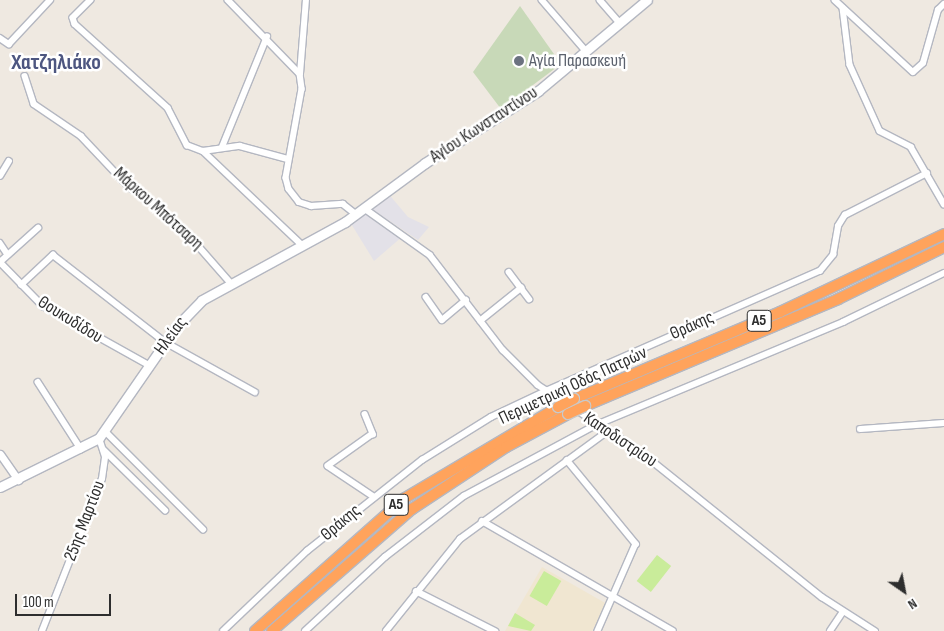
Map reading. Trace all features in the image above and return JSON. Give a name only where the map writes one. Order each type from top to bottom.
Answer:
[{"type":"highway","name":"Περιμετρική Οδός Πατρών","points":[[255,631],[405,498],[558,407],[780,312],[943,234]]},
{"type":"highway","name":"Περιμετρική Οδός Πατρών","points":[[272,631],[412,508],[498,452],[568,414],[838,299],[944,247]]},
{"type":"main road","name":"Αγίου Κωνσταντίνου","points":[[364,208],[533,95],[647,0]]},
{"type":"main road","name":"Ηλείας","points":[[0,487],[81,449],[102,434],[165,342],[194,306],[230,282],[304,248],[364,208]]},
{"type":"street","points":[[0,38],[10,44],[50,0]]},
{"type":"street","points":[[91,0],[73,18],[75,24],[168,108],[187,145],[203,151],[304,248]]},
{"type":"street","points":[[228,0],[267,37],[300,74]]},
{"type":"street","points":[[306,0],[300,74],[302,89],[288,159],[289,189],[299,202],[311,206],[344,204],[356,214]]},
{"type":"street","points":[[542,0],[586,51]]},
{"type":"street","points":[[600,0],[620,23]]},
{"type":"street","points":[[835,0],[913,72],[923,63],[938,10],[944,4]]},
{"type":"street","points":[[843,8],[850,65],[880,131],[910,147],[944,204]]},
{"type":"street","points":[[222,147],[267,37]]},
{"type":"street","name":"Μάρκου Μπότσαρη","points":[[24,76],[31,101],[81,136],[126,185],[152,202],[195,242],[230,282]]},
{"type":"street","points":[[203,151],[222,147],[248,148],[288,159]]},
{"type":"street","points":[[0,176],[9,161]]},
{"type":"street","name":"Θράκης","points":[[223,631],[372,496],[491,417],[820,271],[833,255],[838,226],[845,215],[927,174]]},
{"type":"street","name":"Καποδιστρίου","points":[[364,208],[422,248],[466,300],[480,321],[546,391],[596,425],[637,449],[843,612],[875,631]]},
{"type":"street","points":[[0,262],[38,228]]},
{"type":"street","points":[[0,243],[8,254]]},
{"type":"street","points":[[21,285],[53,255],[165,342],[255,392]]},
{"type":"street","name":"Θουκυδίδου","points":[[0,262],[43,306],[84,333],[149,366]]},
{"type":"street","points":[[509,272],[529,299]]},
{"type":"street","points":[[305,631],[385,557],[464,496],[596,425],[843,322],[944,273]]},
{"type":"street","points":[[480,321],[521,288]]},
{"type":"street","points":[[426,297],[442,320],[466,300]]},
{"type":"street","points":[[38,382],[81,449]]},
{"type":"street","points":[[365,414],[373,434],[328,466],[372,496]]},
{"type":"street","points":[[860,429],[944,422]]},
{"type":"street","points":[[386,631],[416,591],[460,539],[482,521],[607,432]]},
{"type":"street","points":[[102,434],[203,529]]},
{"type":"street","name":"25ης Μαρτίου","points":[[42,631],[102,478],[104,450],[102,434]]},
{"type":"street","points":[[104,450],[165,510]]},
{"type":"street","points":[[0,454],[18,480]]},
{"type":"street","points":[[567,460],[635,541],[633,558],[598,631]]},
{"type":"street","points":[[482,521],[673,631]]},
{"type":"street","points":[[416,591],[495,631]]},
{"type":"street","points":[[830,631],[843,612]]},
{"type":"shaded area","points":[[387,192],[408,217],[429,227],[418,240],[369,207]]},
{"type":"shaded area","points":[[364,210],[403,236],[374,261],[350,222]]},
{"type":"shaded area","points":[[542,567],[607,604],[592,631],[505,631]]},
{"type":"green space","points":[[520,6],[561,64],[501,109],[473,72]]},
{"type":"green space","points":[[657,555],[671,566],[651,592],[637,581]]},
{"type":"green space","points":[[544,571],[561,581],[547,606],[530,596]]},
{"type":"green space","points":[[515,613],[535,625],[531,631],[508,626]]},
{"type":"place","name":"Αγία Παρασκευή","points":[[519,61]]},
{"type":"district","name":"Χατζηλιάκο","points":[[56,63]]}]
